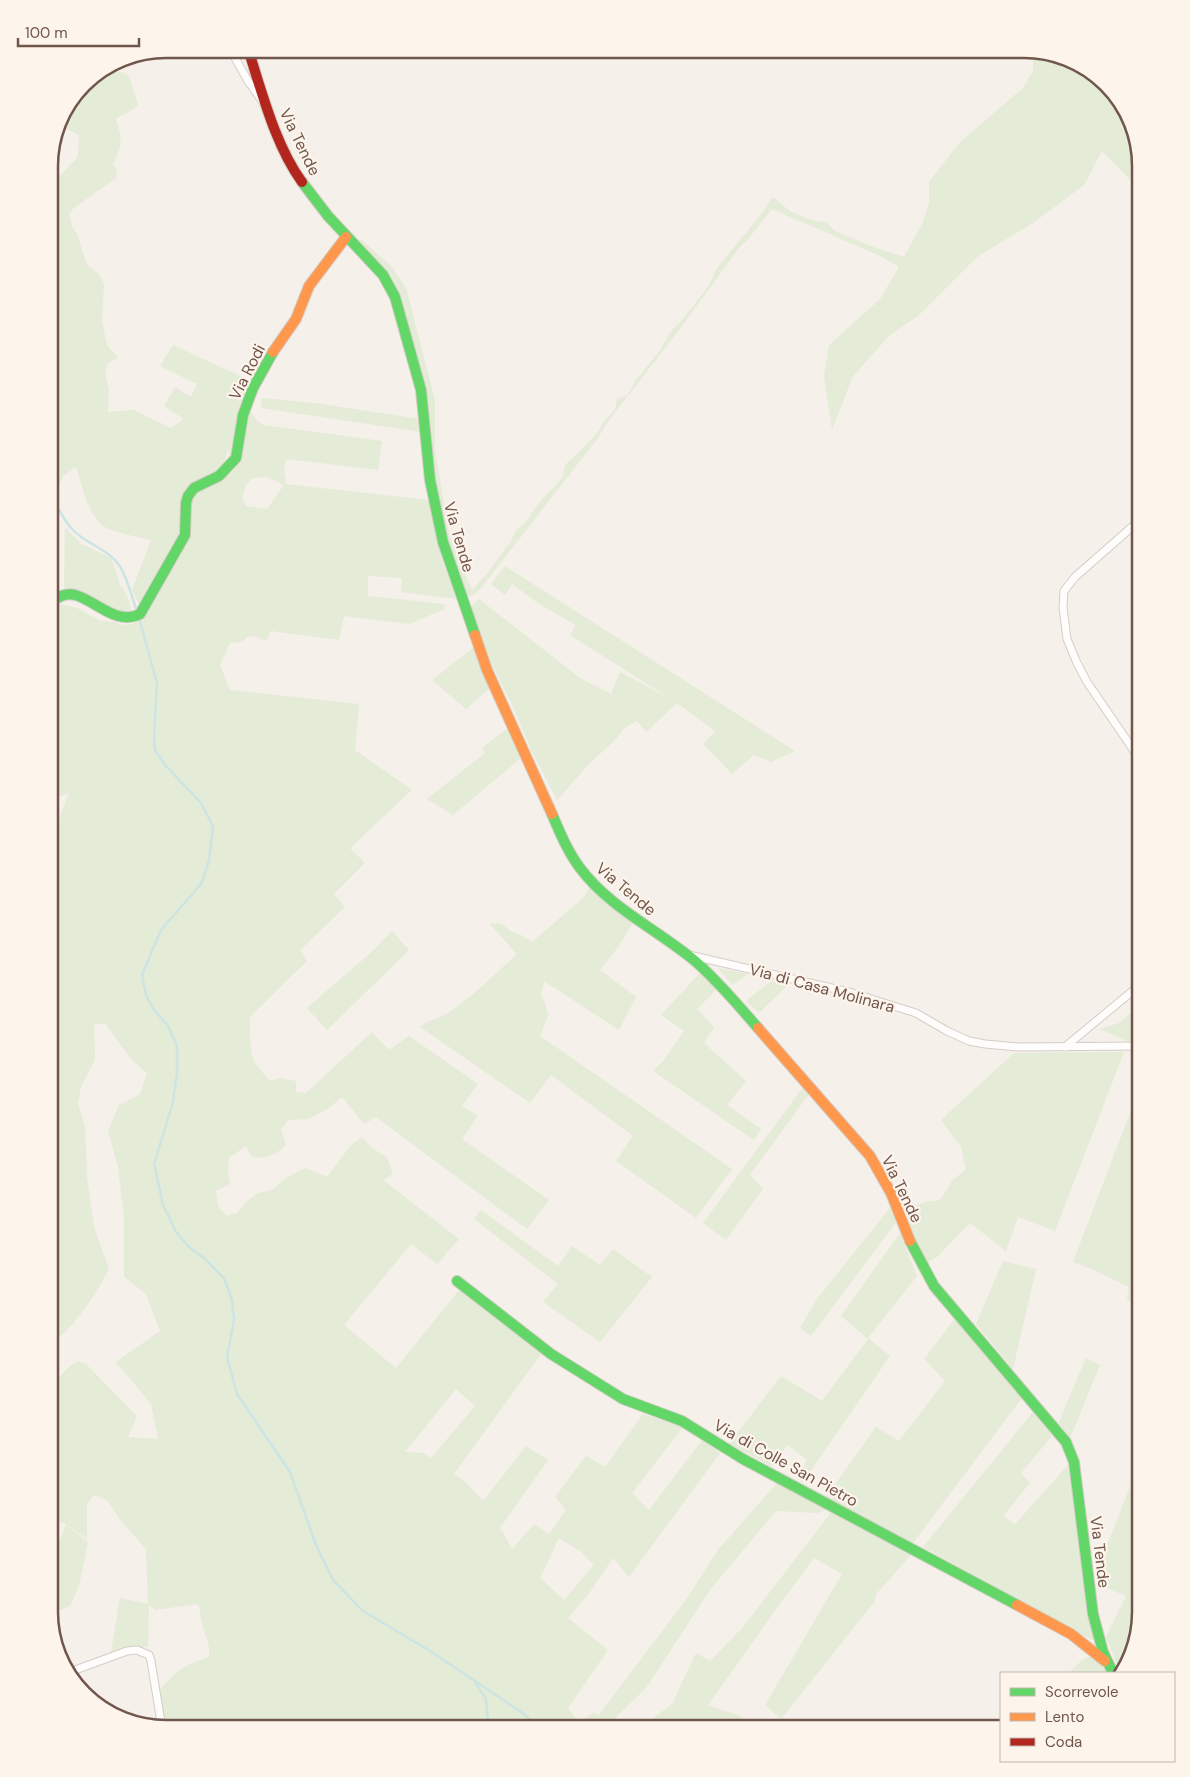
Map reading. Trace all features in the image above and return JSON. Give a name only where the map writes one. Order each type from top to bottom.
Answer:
[{"type":"street","points":[[235,58],[267,108]]},
{"type":"street","name":"Via Tende","points":[[251,58],[267,108],[300,180],[346,237],[383,275],[396,297],[421,390],[433,499],[446,550],[487,670],[567,848],[581,870],[597,887],[711,976],[805,1080],[874,1161],[892,1196],[918,1259],[934,1286],[1066,1442],[1074,1462],[1093,1614],[1098,1634],[1112,1672]]},
{"type":"street","name":"Via Rodi","points":[[58,597],[74,594],[117,616],[126,618],[135,617],[140,614],[185,535],[188,496],[194,488],[219,476],[236,458],[242,415],[252,388],[273,352],[296,320],[309,286],[346,237]]},
{"type":"street","points":[[1132,527],[1075,577],[1068,585],[1063,598],[1067,638],[1077,662],[1087,682],[1132,748]]},
{"type":"street","name":"Via di Casa Molinara","points":[[684,954],[849,992],[916,1013],[969,1041],[1009,1046],[1132,1046]]},
{"type":"street","points":[[1065,1046],[1132,991]]},
{"type":"street","name":"Via di Colle San Pietro","points":[[457,1281],[551,1354],[616,1395],[682,1422],[744,1459],[1071,1634],[1108,1663]]},
{"type":"street","points":[[75,1670],[127,1651],[137,1650],[149,1655],[161,1719]]},
{"type":"green space","points":[[1033,58],[1060,63],[1085,76],[1101,89],[1118,111],[1129,137],[1132,151],[1132,182],[1102,151],[1084,185],[1033,223],[977,257],[919,315],[889,336],[853,376],[832,430],[824,376],[829,345],[880,299],[899,267],[880,256],[772,209],[745,243],[742,244],[607,423],[598,438],[481,588],[474,595],[466,597],[445,535],[432,472],[426,397],[400,295],[392,279],[357,242],[359,240],[362,240],[392,267],[406,288],[435,400],[435,450],[449,533],[472,590],[486,575],[511,541],[516,530],[524,524],[542,499],[563,476],[565,465],[600,429],[603,422],[615,409],[617,398],[627,396],[635,381],[659,352],[671,331],[708,287],[717,268],[762,213],[771,199],[774,198],[791,212],[815,221],[826,222],[835,231],[904,257],[923,222],[929,203],[929,182],[960,142],[1024,87],[1033,71]]},
{"type":"green space","points":[[116,70],[129,76],[138,105],[116,119],[120,146],[113,164],[117,170],[116,178],[69,213],[72,227],[77,234],[87,265],[99,274],[104,284],[102,321],[107,345],[118,358],[108,363],[105,373],[109,389],[108,412],[134,410],[171,428],[184,419],[164,406],[175,387],[191,397],[197,384],[160,366],[173,345],[251,381],[243,402],[263,425],[382,441],[378,470],[286,459],[284,471],[285,484],[429,500],[441,555],[456,599],[401,592],[402,578],[368,576],[368,596],[444,604],[445,609],[409,624],[344,616],[339,640],[271,631],[266,641],[248,636],[240,642],[230,643],[220,665],[230,690],[359,704],[355,750],[412,790],[350,848],[365,863],[334,894],[345,907],[300,950],[307,961],[250,1017],[250,1038],[253,1058],[270,1081],[281,1078],[296,1081],[296,1092],[306,1093],[372,1032],[389,1050],[409,1036],[478,1084],[462,1106],[478,1116],[462,1139],[549,1200],[527,1229],[376,1117],[364,1124],[342,1097],[329,1108],[309,1119],[288,1120],[281,1130],[286,1145],[275,1154],[266,1157],[252,1157],[246,1146],[229,1158],[228,1175],[230,1184],[216,1191],[218,1206],[227,1216],[237,1213],[247,1201],[258,1193],[272,1190],[284,1179],[305,1168],[327,1177],[351,1145],[362,1137],[372,1148],[387,1157],[393,1174],[383,1180],[459,1239],[437,1264],[411,1244],[344,1325],[396,1368],[460,1289],[541,1354],[454,1474],[464,1481],[483,1501],[526,1446],[548,1460],[500,1528],[512,1549],[534,1524],[549,1534],[566,1510],[555,1497],[586,1456],[605,1467],[643,1414],[683,1427],[632,1493],[649,1510],[703,1439],[720,1453],[629,1577],[613,1558],[590,1592],[568,1618],[608,1650],[568,1708],[576,1719],[155,1719],[159,1709],[157,1693],[180,1670],[209,1657],[200,1608],[197,1604],[155,1610],[149,1605],[148,1647],[124,1647],[111,1652],[120,1598],[148,1604],[146,1549],[121,1521],[108,1501],[94,1495],[87,1504],[87,1539],[64,1523],[58,1523],[58,1378],[71,1365],[79,1361],[86,1364],[137,1416],[128,1437],[158,1439],[151,1404],[116,1362],[160,1331],[146,1294],[124,1277],[124,1217],[118,1167],[108,1131],[119,1105],[140,1094],[147,1073],[130,1058],[105,1023],[94,1025],[95,1059],[81,1087],[78,1103],[85,1127],[87,1177],[94,1227],[109,1269],[83,1311],[58,1339],[58,829],[61,813],[69,793],[58,797],[58,602],[77,608],[101,621],[123,625],[132,624],[143,618],[166,576],[187,544],[190,531],[183,518],[174,547],[142,605],[138,603],[132,590],[151,540],[118,532],[102,525],[92,512],[76,467],[63,476],[58,488],[58,178],[78,157],[79,135],[65,127],[84,94],[94,84]],"holes":[[[228,450],[235,469],[211,487],[202,481],[219,469]],[[267,477],[284,485],[267,509],[246,506],[242,499],[245,487],[252,478]],[[456,1389],[475,1406],[431,1458],[423,1453],[405,1452]],[[559,1538],[581,1552],[594,1565],[564,1600],[540,1578]]]},
{"type":"green space","points":[[262,398],[315,403],[420,419],[422,432],[261,408]]},
{"type":"green space","points":[[65,527],[81,544],[112,560],[120,585],[127,595],[132,613],[109,609],[82,592],[71,588],[64,588]]},
{"type":"green space","points":[[505,566],[795,751],[771,762],[754,755],[732,774],[703,744],[715,731],[677,703],[646,732],[637,721],[623,729],[617,738],[588,765],[557,800],[531,750],[514,709],[488,657],[471,607],[479,599],[580,678],[611,694],[620,672],[669,698],[570,635],[576,625],[542,606],[512,584],[505,595],[491,584]]},
{"type":"green space","points":[[474,647],[489,689],[466,709],[432,680]]},
{"type":"green space","points":[[508,728],[521,758],[453,815],[427,799],[485,753],[482,748]]},
{"type":"green space","points":[[590,887],[636,918],[618,947],[600,970],[636,997],[619,1030],[544,981],[541,996],[548,1016],[540,1036],[732,1169],[696,1218],[616,1161],[633,1136],[551,1075],[530,1103],[420,1027],[445,1015],[457,1006],[484,985],[517,954],[489,923],[502,924],[512,932],[532,942],[583,898]]},
{"type":"green space","points":[[392,931],[409,950],[327,1030],[307,1008],[374,950]]},
{"type":"green space","points":[[718,968],[748,974],[732,985]]},
{"type":"green space","points":[[700,973],[717,989],[697,1009],[714,1027],[704,1043],[746,1081],[727,1105],[761,1129],[754,1140],[653,1071],[664,1060],[684,1031],[661,1015]]},
{"type":"green space","points":[[771,981],[789,984],[759,1013],[746,1001]]},
{"type":"green space","points":[[1132,1012],[1132,1043],[1100,1029],[1119,1023]]},
{"type":"green space","points":[[1124,1052],[1055,1231],[1018,1217],[1006,1251],[970,1223],[937,1257],[925,1264],[910,1229],[908,1222],[909,1209],[925,1202],[940,1200],[952,1181],[966,1169],[961,1147],[941,1120],[1014,1053]]},
{"type":"green space","points":[[803,1087],[809,1094],[750,1175],[763,1189],[726,1240],[703,1223]]},
{"type":"green space","points":[[1132,1108],[1132,1302],[1127,1300],[1129,1287],[1073,1262]]},
{"type":"green space","points":[[890,1208],[896,1222],[811,1336],[800,1328],[817,1299]]},
{"type":"green space","points":[[481,1210],[558,1266],[572,1246],[600,1265],[613,1249],[652,1277],[600,1342],[543,1302],[558,1284],[474,1219]]},
{"type":"green space","points":[[900,1233],[917,1276],[868,1338],[890,1356],[803,1482],[798,1479],[807,1460],[788,1445],[771,1466],[729,1444],[781,1376],[822,1401],[868,1339],[841,1316]]},
{"type":"green space","points":[[1003,1261],[1036,1269],[1013,1369],[976,1324]]},
{"type":"green space","points":[[956,1317],[1022,1398],[913,1543],[826,1497],[876,1427],[899,1441],[945,1381],[924,1359]]},
{"type":"green space","points":[[1086,1358],[1100,1365],[1070,1438],[1059,1422]]},
{"type":"green space","points":[[1033,1412],[1052,1436],[1021,1473],[1030,1483],[1003,1516],[1015,1524],[1069,1464],[1094,1640],[923,1547]]},
{"type":"green space","points":[[1132,1482],[1132,1626],[1129,1640],[1118,1666],[1106,1637],[1126,1596],[1099,1585],[1096,1573]]},
{"type":"green space","points":[[777,1483],[827,1509],[818,1513],[776,1511],[710,1590],[646,1688],[614,1720],[582,1719],[594,1713],[598,1716],[688,1597],[717,1551]]},
{"type":"green space","points":[[833,1510],[911,1555],[876,1594],[875,1601],[781,1719],[765,1705],[842,1574],[814,1558],[708,1705],[740,1716],[744,1720],[651,1720],[672,1704],[696,1653],[710,1661],[743,1627]]},
{"type":"green space","points":[[66,1525],[88,1542],[79,1586],[70,1606],[58,1611],[58,1543]]},
{"type":"green space","points":[[1088,1657],[1095,1659],[1101,1662],[1108,1672],[1070,1672]]},
{"type":"waterway","points":[[58,508],[69,526],[78,535],[109,555],[119,565],[137,612]]},
{"type":"waterway","points":[[139,618],[157,683],[155,750],[165,765],[201,803],[213,826],[209,861],[201,884],[161,930],[142,975],[146,995],[152,1007],[168,1026],[177,1046],[177,1073],[173,1102],[154,1164],[163,1205],[176,1232],[190,1248],[204,1258],[224,1278],[232,1300],[234,1320],[227,1357],[237,1394],[290,1472],[316,1545],[333,1580],[363,1611],[430,1651],[530,1719]]},
{"type":"waterway","points":[[476,1684],[486,1699],[488,1719]]},
{"type":"traffic: fast","points":[[302,182],[328,216],[383,275],[395,297],[421,390],[430,480],[443,542],[475,635]]},
{"type":"traffic: fast","points":[[58,598],[72,594],[115,615],[131,617],[140,614],[185,535],[188,496],[194,488],[219,476],[236,458],[243,415],[253,388],[273,352]]},
{"type":"traffic: fast","points":[[552,814],[572,855],[592,882],[620,907],[695,961],[720,985],[758,1028]]},
{"type":"traffic: fast","points":[[910,1241],[934,1286],[1066,1442],[1074,1462],[1093,1614],[1103,1652],[1113,1672]]},
{"type":"traffic: fast","points":[[457,1281],[551,1354],[623,1399],[682,1421],[743,1459],[1017,1605]]},
{"type":"traffic: slow","points":[[273,352],[296,319],[309,286],[346,237]]},
{"type":"traffic: slow","points":[[475,635],[487,670],[552,814]]},
{"type":"traffic: slow","points":[[758,1028],[870,1156],[891,1193],[910,1241]]},
{"type":"traffic: slow","points":[[1017,1605],[1071,1634],[1105,1661]]},
{"type":"traffic: jam","points":[[251,58],[264,100],[284,152],[302,182]]}]
